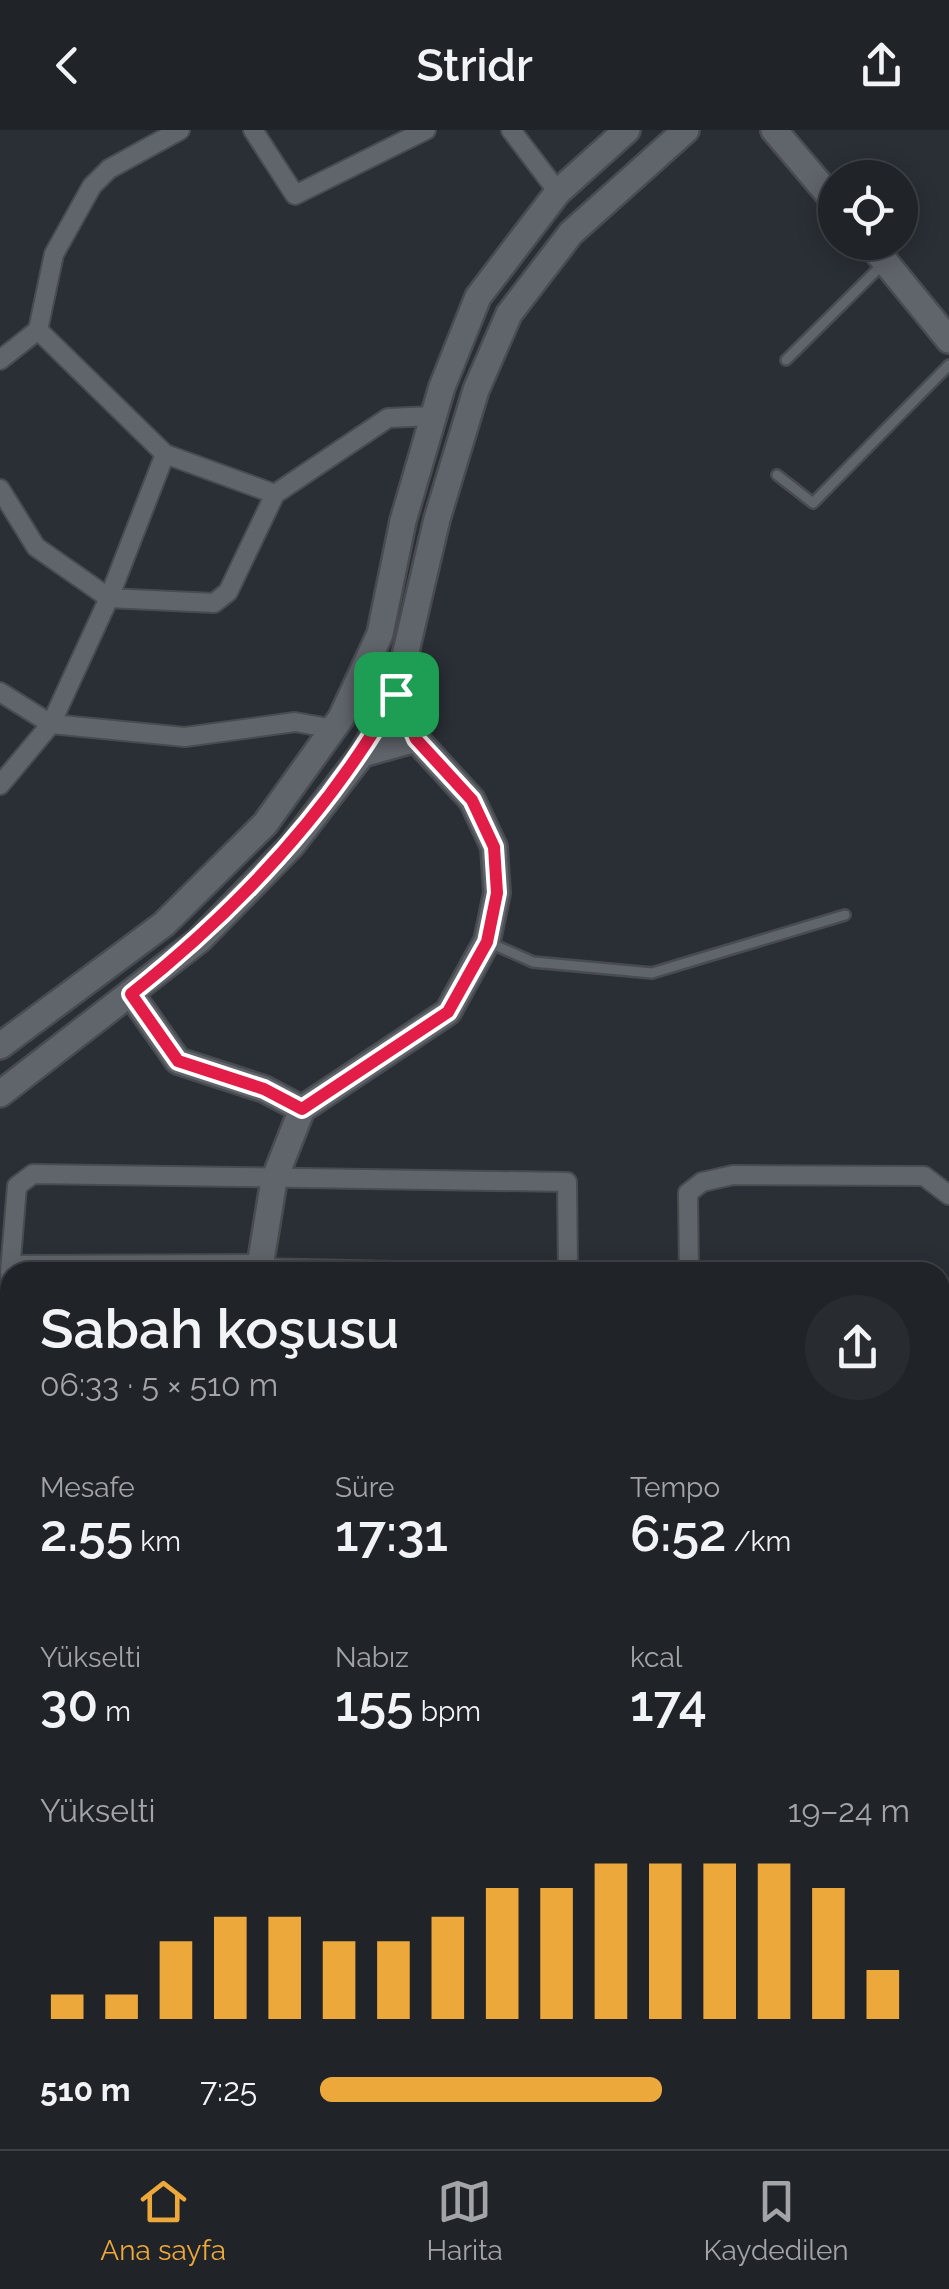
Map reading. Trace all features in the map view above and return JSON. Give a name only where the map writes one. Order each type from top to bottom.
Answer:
[{"type":"main road","points":[[0,1046],[164,924],[264,824],[334,729],[380,634],[402,522],[433,416],[478,298],[558,192],[628,130]]},
{"type":"main road","points":[[0,1094],[199,940],[291,846],[362,754],[396,694],[442,504],[476,390],[509,314],[572,233],[686,130]]},
{"type":"main road","points":[[774,130],[818,182]]},
{"type":"main road","points":[[884,260],[949,340]]},
{"type":"main road","points":[[260,1262],[274,1180],[302,1109],[448,1012],[487,942],[497,893],[494,847],[472,800],[416,739],[396,694]]},
{"type":"main road","points":[[362,754],[416,739]]},
{"type":"main road","points":[[131,994],[178,1061],[264,1089],[302,1109]]},
{"type":"street","points":[[0,360],[38,330],[54,254],[92,186],[109,168],[180,130]]},
{"type":"street","points":[[253,130],[294,195],[426,130]]},
{"type":"street","points":[[511,130],[558,192]]},
{"type":"street","points":[[38,330],[165,454],[274,494]]},
{"type":"street","points":[[0,489],[36,547],[109,598],[214,603],[228,592],[274,494],[388,418],[433,416]]},
{"type":"street","points":[[0,785],[51,724],[109,598],[165,454]]},
{"type":"street","points":[[0,692],[51,724],[184,737],[294,722],[334,729]]},
{"type":"street","points":[[11,1262],[18,1186],[33,1174],[567,1182],[568,1262]]},
{"type":"street","points":[[689,1262],[688,1194],[702,1182],[733,1175],[924,1176],[949,1196]]},
{"type":"lane","points":[[786,360],[870,260]]},
{"type":"lane","points":[[777,475],[813,503],[949,365]]},
{"type":"lane","points":[[487,942],[533,962],[652,973],[845,915]]},
{"type":"route","points":[[396,694],[416,739],[472,800],[494,847],[497,893],[487,942],[448,1012],[302,1109],[264,1089],[178,1061],[131,994],[199,940],[291,846],[362,754],[396,694]]}]
